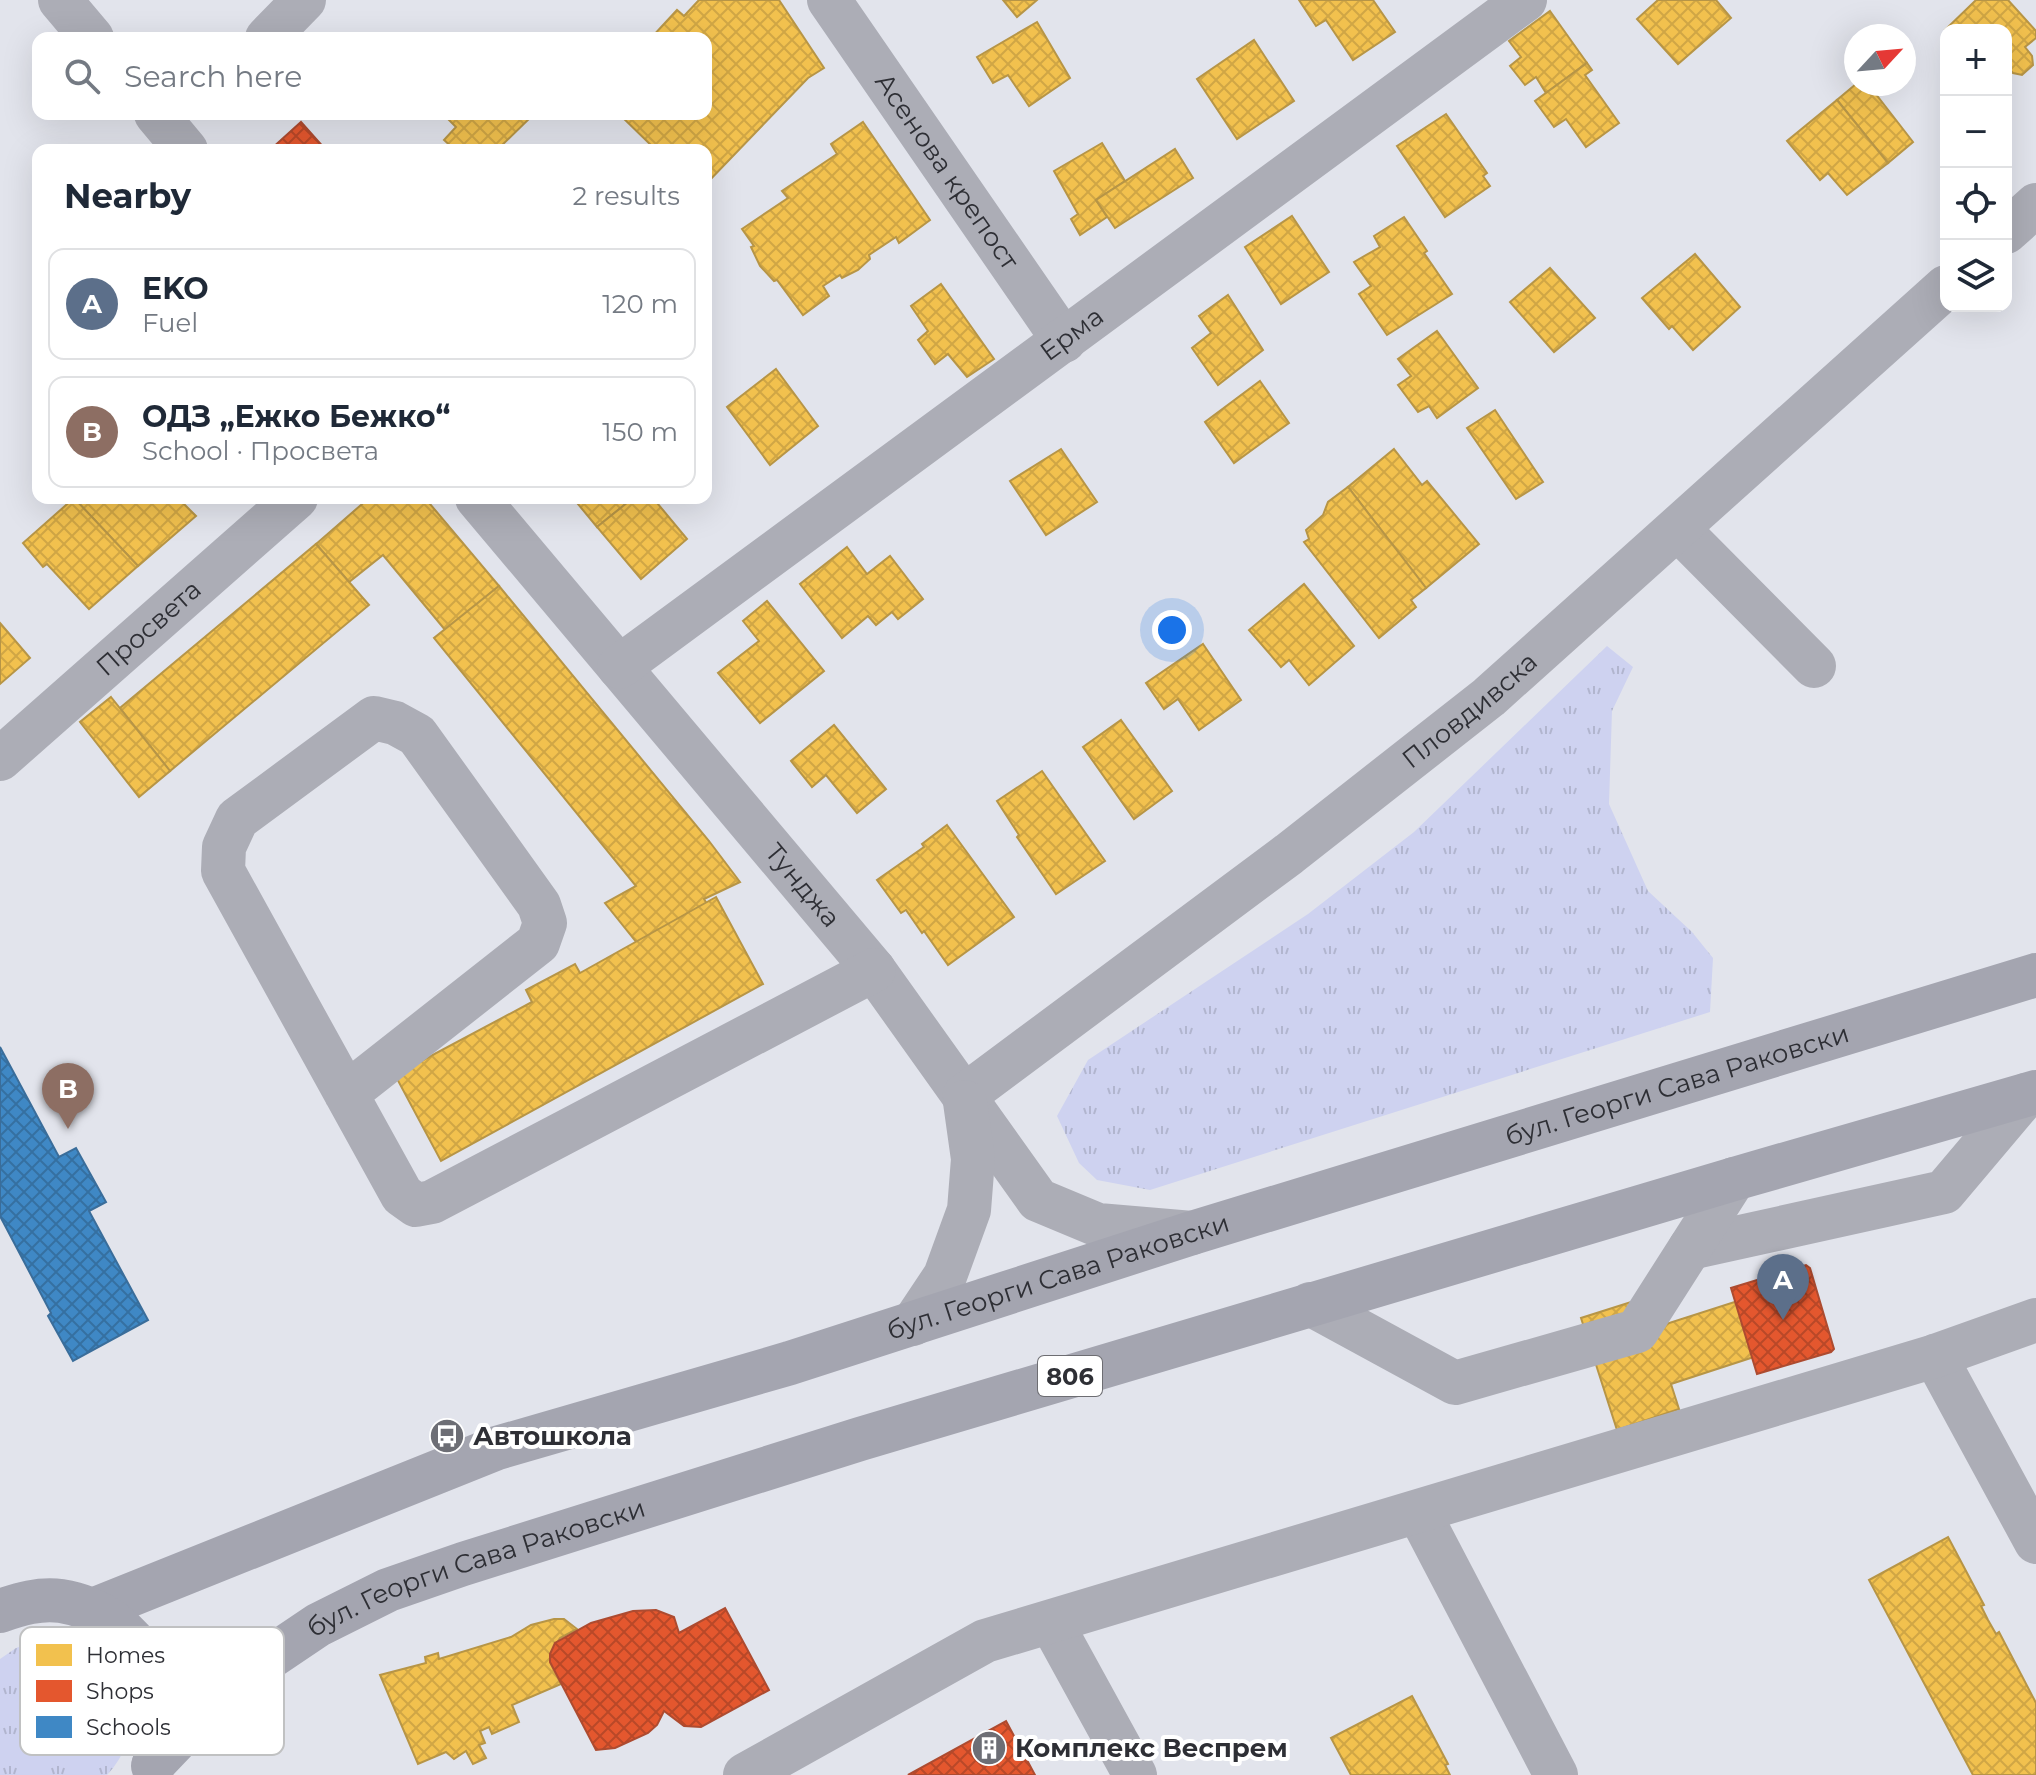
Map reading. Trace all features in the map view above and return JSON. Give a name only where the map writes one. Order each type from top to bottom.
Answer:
[{"type":"main road","name":"бул. Георги Сава Раковски","points":[[93,1610],[497,1448],[913,1324],[1192,1233],[2036,975]]},
{"type":"main road","name":"бул. Георги Сава Раковски","points":[[284,1648],[318,1625],[388,1590],[463,1564],[860,1439],[2031,1093]]},
{"type":"main road","name":"806","points":[[0,1611],[26,1602],[60,1601],[93,1610],[119,1627]]},
{"type":"street","points":[[60,0],[87,32]]},
{"type":"street","points":[[273,32],[304,0]]},
{"type":"street","name":"Асенова крепост","points":[[829,0],[1064,341]]},
{"type":"street","name":"Ерма","points":[[619,667],[1525,0]]},
{"type":"street","points":[[2012,227],[2036,205]]},
{"type":"street","name":"Пловдивска","points":[[964,1096],[1388,778],[1489,697],[1940,292]]},
{"type":"street","name":"Просвета","points":[[0,759],[289,504]]},
{"type":"street","name":"Тунджа","points":[[482,504],[874,970],[964,1096],[973,1159],[969,1210],[945,1276],[913,1324]]},
{"type":"street","points":[[1678,529],[1814,666]]},
{"type":"street","points":[[346,1094],[538,943],[545,923],[539,905],[417,735],[395,723],[374,718],[237,819],[224,847],[223,871],[346,1094],[402,1195],[416,1205],[432,1202],[874,970]]},
{"type":"street","points":[[1690,1248],[1944,1192],[2031,1093]]},
{"type":"street","points":[[964,1096],[1038,1200],[1098,1225],[1192,1233]]},
{"type":"street","points":[[1310,1304],[1455,1383],[1637,1331],[1734,1179]]},
{"type":"street","points":[[745,1775],[985,1641],[1935,1356],[2036,1320]]},
{"type":"street","points":[[1935,1356],[2036,1542]]},
{"type":"street","points":[[1419,1513],[1556,1775]]},
{"type":"street","points":[[1051,1622],[1135,1775]]},
{"type":"green space","points":[[1607,646],[1633,667],[1612,711],[1609,804],[1648,891],[1692,932],[1713,958],[1710,1012],[1150,1190],[1097,1180],[1079,1163],[1057,1116],[1088,1060],[1308,914],[1414,832]]},
{"type":"green space","points":[[20,1647],[20,1755],[121,1755],[107,1775],[0,1775],[0,1659]]},
{"type":"building: Homes","points":[[699,0],[779,0],[824,68],[808,78],[712,178],[712,144],[650,144],[625,120],[712,120],[712,32],[657,32],[677,10],[684,16]]},
{"type":"building: Homes","points":[[1003,0],[1037,0],[1017,17]]},
{"type":"building: Homes","points":[[1299,0],[1373,0],[1395,32],[1353,60],[1326,20],[1316,26]]},
{"type":"building: Homes","points":[[1658,0],[1716,0],[1731,18],[1678,64],[1637,19]]},
{"type":"building: Homes","points":[[1976,0],[2008,0],[2036,31],[2036,38],[2025,47],[2032,56],[2033,65],[2022,75],[2012,72],[2012,24],[1951,24]]},
{"type":"building: Homes","points":[[1550,11],[1587,63],[1546,93],[1536,77],[1525,85],[1510,66],[1521,57],[1509,41]]},
{"type":"building: Homes","points":[[1037,22],[1070,78],[1029,106],[1008,75],[993,83],[977,57]]},
{"type":"building: Homes","points":[[1254,40],[1294,101],[1237,139],[1197,79]]},
{"type":"building: Homes","points":[[1587,63],[1592,70],[1585,75],[1619,123],[1586,147],[1566,119],[1554,127],[1535,101]]},
{"type":"building: Homes","points":[[1844,94],[1877,96],[1913,142],[1888,163],[1837,100]]},
{"type":"building: Homes","points":[[1837,100],[1888,163],[1847,195],[1828,173],[1820,180],[1787,141]]},
{"type":"building: Homes","points":[[1446,114],[1487,173],[1483,176],[1490,186],[1445,217],[1397,146]]},
{"type":"building: Homes","points":[[449,120],[528,120],[503,144],[448,144],[444,140],[456,127]]},
{"type":"building: Homes","points":[[863,122],[930,220],[899,243],[896,237],[869,255],[870,259],[858,270],[842,278],[840,275],[823,286],[829,296],[803,315],[777,280],[774,281],[760,266],[751,247],[754,246],[742,229],[788,198],[782,191],[837,154],[831,144]]},
{"type":"building: Homes","points":[[1102,143],[1125,181],[1096,200],[1107,217],[1080,235],[1071,219],[1078,214],[1054,171]]},
{"type":"building: Homes","points":[[1175,149],[1193,178],[1115,228],[1096,200]]},
{"type":"building: Homes","points":[[1292,216],[1329,272],[1281,304],[1245,247]]},
{"type":"building: Homes","points":[[1404,217],[1452,294],[1387,335],[1359,294],[1371,286],[1354,262],[1380,247],[1374,236]]},
{"type":"building: Homes","points":[[1695,254],[1740,307],[1693,350],[1672,326],[1669,329],[1642,298]]},
{"type":"building: Homes","points":[[1550,268],[1595,318],[1554,352],[1510,302]]},
{"type":"building: Homes","points":[[941,284],[994,359],[967,377],[948,354],[935,364],[918,340],[928,331],[911,306]]},
{"type":"building: Homes","points":[[1228,295],[1263,350],[1218,385],[1192,348],[1211,333],[1199,316]]},
{"type":"building: Homes","points":[[1437,331],[1478,388],[1437,418],[1429,406],[1418,412],[1398,385],[1411,376],[1398,359]]},
{"type":"building: Homes","points":[[776,369],[818,426],[770,465],[727,407]]},
{"type":"building: Homes","points":[[1260,381],[1289,423],[1234,463],[1205,422]]},
{"type":"building: Homes","points":[[1495,410],[1543,482],[1516,499],[1467,428]]},
{"type":"building: Homes","points":[[1061,449],[1097,502],[1046,535],[1010,481]]},
{"type":"building: Homes","points":[[1394,449],[1422,485],[1427,481],[1479,544],[1426,588],[1348,487]]},
{"type":"building: Homes","points":[[1348,487],[1426,588],[1411,600],[1416,607],[1379,638],[1304,542],[1309,539],[1306,530],[1323,515],[1328,502]]},
{"type":"building: Homes","points":[[67,504],[80,504],[138,566],[89,609],[47,564],[43,567],[23,543]]},
{"type":"building: Homes","points":[[80,504],[184,504],[196,516],[138,566]]},
{"type":"building: Homes","points":[[362,504],[430,504],[499,586],[446,631],[383,555],[349,582],[316,544]]},
{"type":"building: Homes","points":[[578,504],[626,504],[597,527]]},
{"type":"building: Homes","points":[[626,504],[658,504],[687,539],[641,579],[597,527]]},
{"type":"building: Homes","points":[[316,544],[369,605],[170,771],[120,708]]},
{"type":"building: Homes","points":[[847,547],[867,574],[890,556],[923,599],[898,619],[892,612],[876,625],[868,616],[842,638],[800,584]]},
{"type":"building: Homes","points":[[1304,584],[1354,646],[1309,685],[1289,660],[1281,667],[1249,630]]},
{"type":"building: Homes","points":[[499,586],[740,882],[704,899],[707,904],[637,943],[605,903],[636,886],[434,638]]},
{"type":"building: Homes","points":[[767,601],[824,671],[760,723],[718,673],[759,641],[743,621]]},
{"type":"building: Homes","points":[[0,623],[30,658],[0,684]]},
{"type":"building: Homes","points":[[1203,644],[1241,700],[1199,730],[1178,699],[1164,709],[1146,683]]},
{"type":"building: Homes","points":[[111,697],[170,771],[139,797],[80,722]]},
{"type":"building: Homes","points":[[1121,720],[1172,791],[1134,819],[1083,747]]},
{"type":"building: Homes","points":[[834,725],[886,789],[857,813],[826,775],[812,787],[791,761]]},
{"type":"building: Homes","points":[[1042,771],[1105,861],[1056,894],[997,801]]},
{"type":"building: Homes","points":[[947,825],[1014,917],[948,965],[924,931],[922,933],[906,910],[901,913],[877,880],[924,847],[922,844]]},
{"type":"building: Homes","points":[[716,897],[763,984],[441,1161],[395,1075],[532,1002],[526,990],[575,964],[580,973]]},
{"type":"building: Homes","points":[[1650,1296],[1660,1326],[1747,1298],[1766,1353],[1671,1384],[1679,1409],[1617,1430],[1581,1318]]},
{"type":"building: Homes","points":[[1948,1537],[1984,1605],[1981,1606],[1988,1620],[1996,1634],[1999,1632],[2036,1703],[2036,1775],[1973,1775],[1869,1580]]},
{"type":"building: Homes","points":[[564,1619],[577,1629],[560,1638],[550,1654],[550,1662],[561,1684],[512,1705],[519,1722],[492,1734],[489,1727],[480,1731],[485,1743],[479,1745],[486,1758],[473,1764],[466,1751],[454,1759],[446,1752],[418,1764],[380,1675],[426,1663],[425,1657],[438,1653],[439,1659],[511,1637],[531,1625]]},
{"type":"building: Homes","points":[[1412,1696],[1448,1764],[1445,1765],[1450,1775],[1351,1775],[1331,1738]]},
{"type":"building: Shops","points":[[301,122],[321,144],[277,144]]},
{"type":"building: Shops","points":[[1806,1265],[1810,1268],[1834,1349],[1757,1374],[1731,1288]]},
{"type":"building: Shops","points":[[725,1608],[769,1690],[701,1727],[684,1726],[664,1711],[657,1725],[648,1733],[615,1748],[596,1750],[550,1662],[555,1643],[591,1623],[633,1611],[656,1610],[674,1617],[679,1633]]},
{"type":"building: Shops","name":"Комплекс Веспрем","points":[[1006,1721],[1035,1775],[908,1775]]},
{"type":"building: Schools","points":[[0,1047],[59,1157],[76,1148],[106,1202],[89,1211],[148,1320],[73,1361],[0,1216]]},
{"type":"place","name":"ОДЗ „Ежко Бежко“","points":[[68,1129]]},
{"type":"place","name":"EKO","points":[[1783,1320]]},
{"type":"place","name":"Автошкола","points":[[447,1436]]},
{"type":"place","name":"Комплекс Веспрем","points":[[989,1748]]}]
